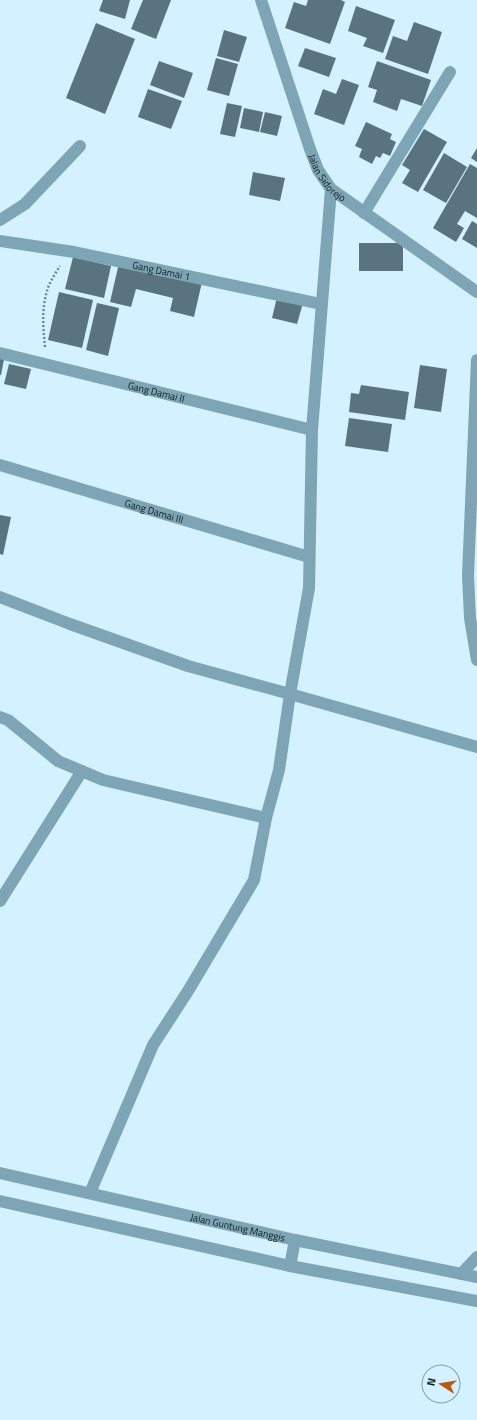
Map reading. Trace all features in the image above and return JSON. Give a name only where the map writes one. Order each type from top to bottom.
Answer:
[{"type":"street","name":"Jalan Sidorejo","points":[[261,0],[310,149],[318,170],[331,189],[477,292]]},
{"type":"street","points":[[364,213],[450,72]]},
{"type":"street","points":[[0,220],[25,204],[34,196],[80,146]]},
{"type":"street","points":[[90,1193],[153,1045],[188,991],[254,880],[266,818],[279,770],[290,694],[309,588],[312,430],[331,189]]},
{"type":"street","name":"Gang Damai 1","points":[[0,241],[74,252],[321,304]]},
{"type":"street","name":"Gang Damai II","points":[[0,354],[312,430]]},
{"type":"street","points":[[477,360],[468,575],[470,618],[477,660]]},
{"type":"street","name":"Gang Damai III","points":[[0,465],[310,557]]},
{"type":"street","points":[[0,597],[70,624],[188,666],[477,747]]},
{"type":"street","points":[[0,717],[8,720],[58,761],[103,780],[266,818]]},
{"type":"street","points":[[0,901],[82,771]]},
{"type":"street","name":"Jalan Guntung Manggis","points":[[0,1173],[295,1240],[477,1277]]},
{"type":"street","points":[[0,1201],[290,1266],[477,1301]]},
{"type":"street","points":[[290,1266],[295,1240]]},
{"type":"street","points":[[461,1274],[477,1256]]},
{"type":"path","points":[[47,366],[43,328],[44,304],[49,285],[60,265],[74,252]]},
{"type":"building","points":[[103,0],[130,0],[125,19],[99,11]]},
{"type":"building","points":[[143,0],[171,0],[156,39],[131,29]]},
{"type":"building","points":[[308,0],[341,0],[345,2],[330,44],[285,28],[294,2],[306,6]]},
{"type":"building","points":[[356,6],[395,20],[383,53],[363,46],[367,38],[348,31]]},
{"type":"building","points":[[414,22],[442,32],[428,74],[385,59],[393,36],[407,41]]},
{"type":"building","points":[[96,23],[135,39],[105,114],[66,98]]},
{"type":"building","points":[[224,30],[247,37],[239,62],[217,56]]},
{"type":"building","points":[[305,48],[336,58],[329,77],[298,66]]},
{"type":"building","points":[[216,58],[238,64],[229,96],[207,90]]},
{"type":"building","points":[[159,61],[193,73],[184,98],[150,85]]},
{"type":"building","points":[[377,61],[431,80],[422,106],[401,99],[397,111],[373,102],[377,90],[368,87]]},
{"type":"building","points":[[342,79],[359,85],[344,125],[314,114],[323,89],[336,94]]},
{"type":"building","points":[[148,89],[182,101],[171,129],[138,117]]},
{"type":"building","points":[[227,103],[242,106],[235,137],[220,134]]},
{"type":"building","points":[[244,108],[263,112],[259,132],[240,128]]},
{"type":"building","points":[[265,112],[282,116],[277,136],[260,132]]},
{"type":"building","points":[[366,122],[392,134],[390,139],[396,142],[390,156],[383,153],[380,158],[376,156],[372,164],[359,157],[362,149],[355,146]]},
{"type":"building","points":[[424,129],[447,142],[418,192],[402,183],[410,170],[402,165]]},
{"type":"building","points":[[477,148],[477,162],[471,158]]},
{"type":"building","points":[[444,153],[467,167],[446,203],[423,190]]},
{"type":"building","points":[[470,164],[477,168],[477,218],[465,211],[457,224],[464,228],[456,242],[433,228]]},
{"type":"building","points":[[253,172],[285,178],[280,201],[249,195]]},
{"type":"building","points":[[472,221],[477,224],[477,248],[462,239]]},
{"type":"building","points":[[359,243],[403,243],[403,271],[359,271]]},
{"type":"building","points":[[73,257],[111,266],[104,298],[65,289]]},
{"type":"building","points":[[119,263],[202,282],[194,317],[170,311],[173,298],[136,289],[131,307],[110,302]]},
{"type":"building","points":[[59,292],[93,300],[82,348],[48,340]]},
{"type":"building","points":[[277,297],[303,303],[297,324],[272,318]]},
{"type":"building","points":[[97,303],[119,308],[108,356],[86,350]]},
{"type":"building","points":[[0,359],[4,359],[1,375],[0,375]]},
{"type":"building","points":[[9,364],[31,369],[26,389],[4,384]]},
{"type":"building","points":[[420,365],[447,369],[441,412],[414,408]]},
{"type":"building","points":[[361,385],[409,392],[405,420],[349,412],[351,393],[359,394]]},
{"type":"building","points":[[349,418],[392,424],[388,452],[345,446]]},
{"type":"building","points":[[0,515],[11,517],[3,555],[0,554]]}]
